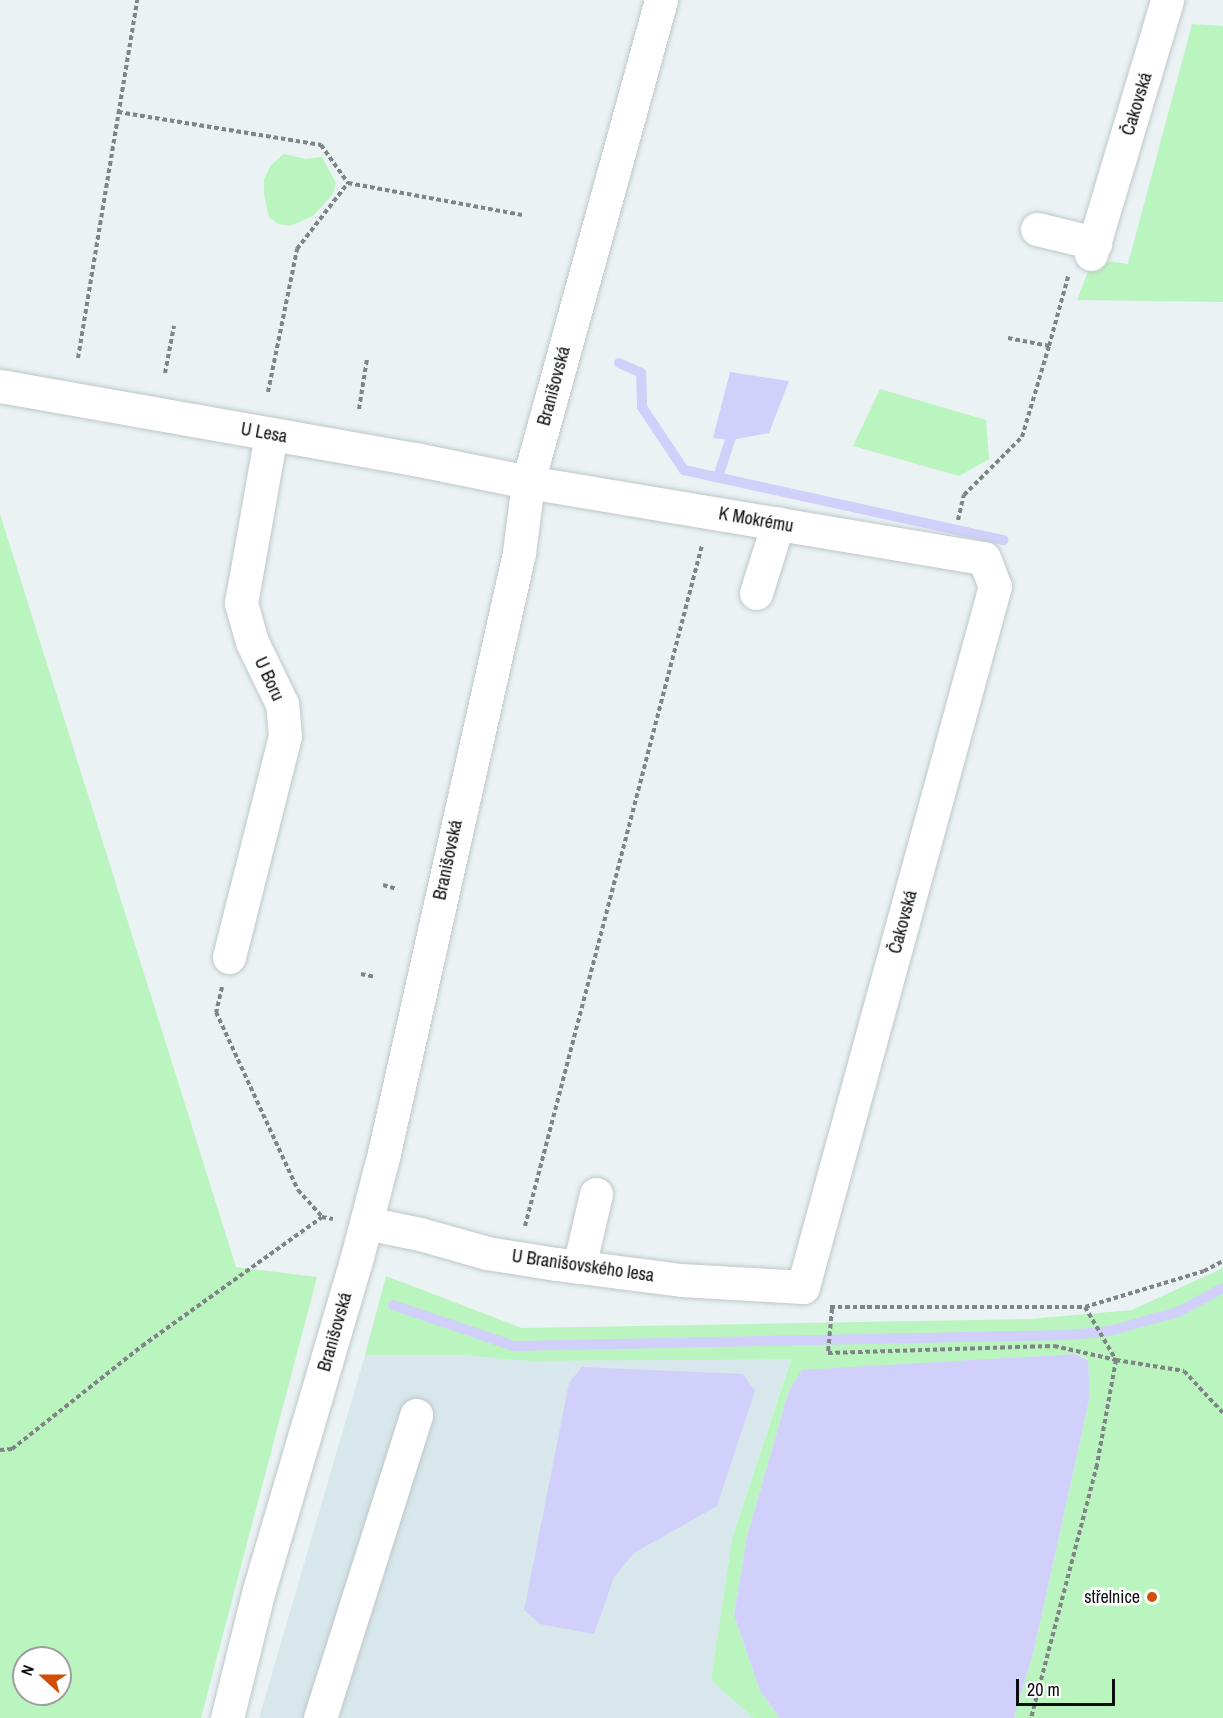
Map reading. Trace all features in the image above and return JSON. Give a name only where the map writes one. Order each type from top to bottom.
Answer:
[{"type":"street","name":"Branišovská","points":[[228,1718],[260,1590],[366,1223],[519,553],[528,482],[661,0]]},
{"type":"street","name":"Čakovská","points":[[1088,245],[1106,207],[1167,0]]},
{"type":"street","points":[[1037,229],[1088,245]]},
{"type":"street","name":"U Lesa","points":[[0,386],[528,482]]},
{"type":"street","name":"U Boru","points":[[229,957],[285,736],[282,704],[252,642],[242,603],[272,434]]},
{"type":"street","name":"K Mokrému","points":[[528,482],[984,558]]},
{"type":"street","points":[[756,593],[778,524]]},
{"type":"street","name":"Čakovská","points":[[803,1287],[995,586],[984,558]]},
{"type":"street","points":[[579,1267],[596,1194]]},
{"type":"street","name":"U Branišovského lesa","points":[[366,1223],[420,1234],[487,1253],[579,1267],[681,1280],[803,1287]]},
{"type":"street","points":[[320,1718],[416,1415]]},
{"type":"path","points":[[78,358],[137,0]]},
{"type":"path","points":[[118,112],[321,145],[348,183],[523,215]]},
{"type":"path","points":[[268,392],[297,249],[348,183]]},
{"type":"path","points":[[957,521],[964,495],[1022,437],[1049,346],[1088,245]]},
{"type":"path","points":[[165,374],[174,326]]},
{"type":"path","points":[[1008,338],[1049,346]]},
{"type":"path","points":[[359,408],[367,359]]},
{"type":"path","points":[[517,1257],[709,512]]},
{"type":"path","points":[[383,885],[397,889]]},
{"type":"path","points":[[0,1450],[12,1449],[142,1346],[322,1217],[298,1190],[216,1012],[229,957]]},
{"type":"path","points":[[361,974],[375,977]]},
{"type":"path","points":[[803,1287],[832,1309],[1085,1307],[1204,1271],[1223,1261]]},
{"type":"path","points":[[1031,1718],[1097,1465],[1116,1359],[1085,1307]]},
{"type":"path","points":[[832,1309],[828,1353],[1054,1346],[1184,1371],[1223,1413]]},
{"type":"shaded area","points":[[365,1355],[461,1355],[528,1361],[791,1358],[732,1539],[711,1679],[754,1718],[259,1718]]},
{"type":"green space","points":[[1192,24],[1223,26],[1223,302],[1077,300],[1093,259],[1128,264]]},
{"type":"green space","points":[[284,154],[306,159],[322,157],[336,183],[333,194],[313,216],[290,226],[278,224],[269,217],[264,194],[264,179],[271,165]]},
{"type":"green space","points":[[880,389],[986,420],[989,459],[959,476],[853,446]]},
{"type":"green space","points":[[0,514],[236,1267],[317,1277],[201,1718],[0,1718]]},
{"type":"green space","points":[[1223,1268],[1223,1718],[1014,1718],[1034,1650],[1090,1396],[1088,1359],[1075,1354],[802,1371],[789,1390],[747,1536],[734,1615],[760,1691],[780,1718],[754,1718],[711,1680],[732,1539],[791,1359],[528,1361],[461,1355],[365,1355],[386,1276],[522,1328],[1030,1319],[1132,1310]]},
{"type":"water","points":[[730,372],[789,381],[769,433],[730,440],[713,438]]},
{"type":"water","points":[[1075,1354],[1088,1360],[1090,1396],[1034,1650],[1014,1718],[780,1718],[760,1691],[734,1615],[747,1536],[789,1390],[802,1370]]},
{"type":"water","points":[[582,1367],[743,1374],[755,1391],[717,1506],[634,1553],[614,1577],[594,1634],[540,1624],[524,1610],[569,1383]]},
{"type":"waterway","points":[[619,363],[641,373],[642,407],[684,470],[1003,540]]},
{"type":"waterway","points":[[718,477],[734,428]]},
{"type":"waterway","points":[[393,1305],[514,1346],[1070,1335],[1109,1331],[1178,1312],[1223,1288]]},
{"type":"place","name":"střelnice","points":[[1152,1597]]}]
